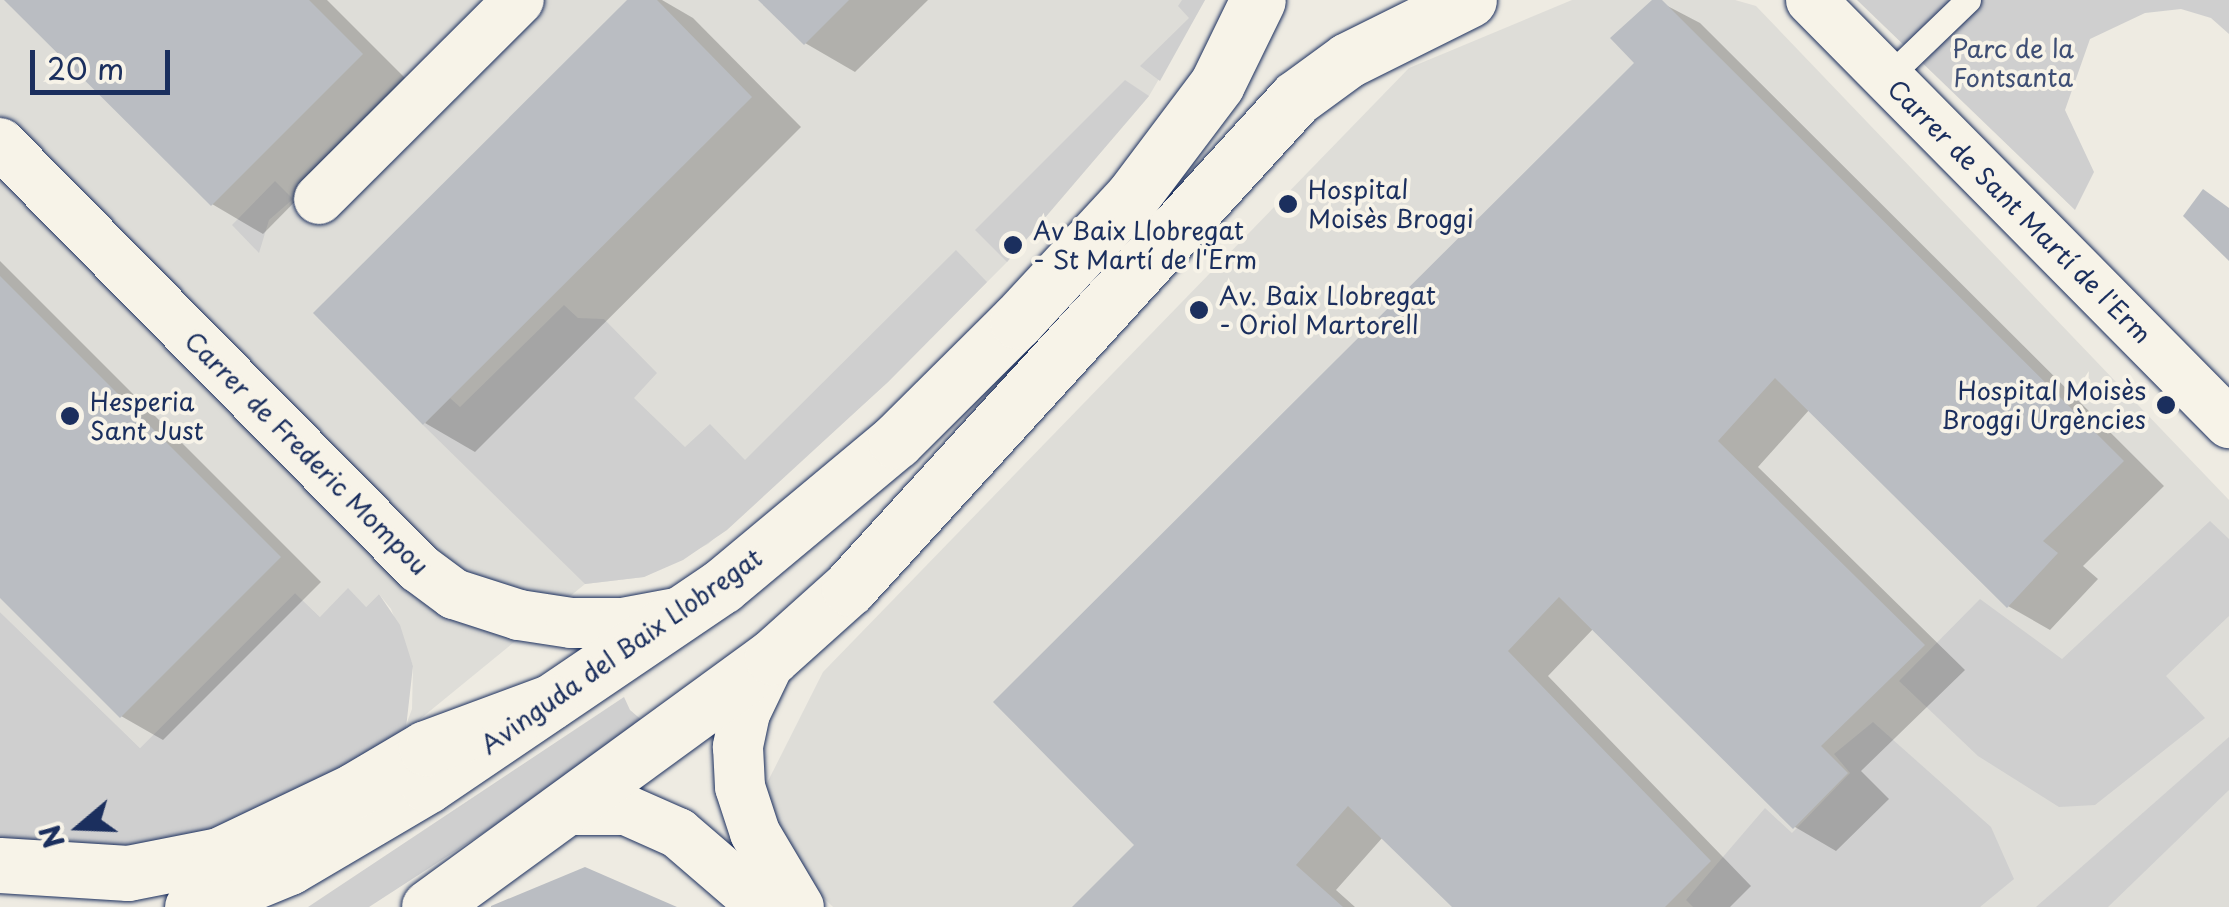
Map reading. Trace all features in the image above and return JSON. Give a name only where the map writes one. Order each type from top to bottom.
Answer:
[{"type":"main road","name":"Avinguda del Baix Llobregat","points":[[192,907],[289,867],[356,830],[550,702],[722,586],[896,440],[1017,321],[1132,197],[1216,84],[1258,0]]},
{"type":"main road","points":[[428,907],[568,810],[772,656],[895,540],[981,440],[1296,98],[1348,60],[1469,0]]},
{"type":"main road","points":[[0,865],[128,873],[219,855],[326,805],[426,748],[550,702]]},
{"type":"street","points":[[319,199],[518,0]]},
{"type":"street","name":"Carrer de Sant Martí de l'Erm","points":[[1811,0],[2229,423]]},
{"type":"street","name":"Carrer de Frederic Mompou","points":[[0,143],[418,568],[454,594],[519,615],[571,623],[622,623],[681,612]]},
{"type":"street","points":[[772,656],[746,713],[738,747],[740,787],[754,833],[798,907]]},
{"type":"street","points":[[568,810],[626,810],[678,834],[764,907]]},
{"type":"lane","points":[[1888,78],[1968,0]]},
{"type":"shaded area","points":[[0,0],[1205,0],[1149,96],[1007,262],[888,382],[708,544],[644,577],[585,584],[403,733],[412,709],[413,666],[391,609],[379,594],[366,607],[320,617],[295,593],[140,748],[0,612]]},
{"type":"shaded area","points":[[1572,0],[1735,0],[1756,6],[2229,500],[2229,907],[833,907],[781,856],[760,797],[823,672],[1409,68]]},
{"type":"green space","points":[[1182,0],[1205,0],[1160,81],[1140,66],[1189,18],[1178,6]]},
{"type":"green space","name":"Parc de la Fontsanta","points":[[1857,0],[2229,0],[2229,34],[2211,18],[2181,9],[2145,13],[2090,39],[2065,110],[2094,172],[2075,210]]},
{"type":"green space","points":[[1125,80],[1149,96],[1007,262],[975,230]]},
{"type":"green space","points":[[275,181],[293,199],[269,220],[259,253],[232,225]]},
{"type":"green space","points":[[956,250],[987,282],[888,382],[727,530],[683,560],[644,577],[585,584],[423,425],[450,398],[460,407],[564,305],[578,318],[604,319],[657,373],[634,398],[685,447],[710,424],[745,460]]},
{"type":"green space","points":[[2210,521],[2229,539],[2229,616],[2166,676],[2205,718],[2095,805],[2059,807],[1978,756],[1899,681],[1980,599],[2062,659]]},
{"type":"green space","points":[[348,588],[366,607],[379,594],[400,625],[413,666],[406,728],[294,800],[150,852],[0,845],[0,612],[140,748],[295,593],[320,617]]},
{"type":"green space","points":[[624,697],[630,710],[644,722],[508,817],[369,907],[308,907]]},
{"type":"green space","points":[[1873,722],[1991,827],[2014,879],[1980,907],[1693,907],[1686,900],[1765,808],[1792,833],[1850,773],[1834,754]]},
{"type":"green space","points":[[2229,737],[2229,790],[2108,907],[2036,907]]},
{"type":"building","points":[[4,0],[309,0],[363,54],[211,206]]},
{"type":"building","points":[[627,0],[657,0],[752,97],[423,425],[313,313]]},
{"type":"building","points":[[758,0],[849,0],[804,45]]},
{"type":"building","points":[[1652,0],[1662,0],[2124,461],[2043,541],[2058,553],[2007,608],[1775,378],[1718,441],[1925,645],[1821,746],[1848,773],[1793,829],[1559,597],[1508,651],[1711,861],[1665,907],[1452,907],[1348,806],[1296,865],[1343,907],[1072,907],[1134,845],[993,702],[1634,63],[1610,38]]},
{"type":"building","points":[[2203,189],[2229,208],[2229,261],[2183,216]]},
{"type":"building","name":"Hesperia Sant Just","points":[[0,276],[281,557],[120,718],[0,598]]},
{"type":"building","points":[[585,867],[677,907],[491,907],[491,906]]},
{"type":"place","name":"Hospital Moisès Broggi","points":[[1288,204]]},
{"type":"place","name":"Av Baix Llobregat - St Martí de l'Erm","points":[[1013,245]]},
{"type":"place","name":"Av. Baix Llobregat - Oriol Martorell","points":[[1199,310]]},
{"type":"place","name":"Hospital Moisès Broggi Urgències","points":[[2166,405]]},
{"type":"place","name":"Hesperia Sant Just","points":[[70,416]]}]
